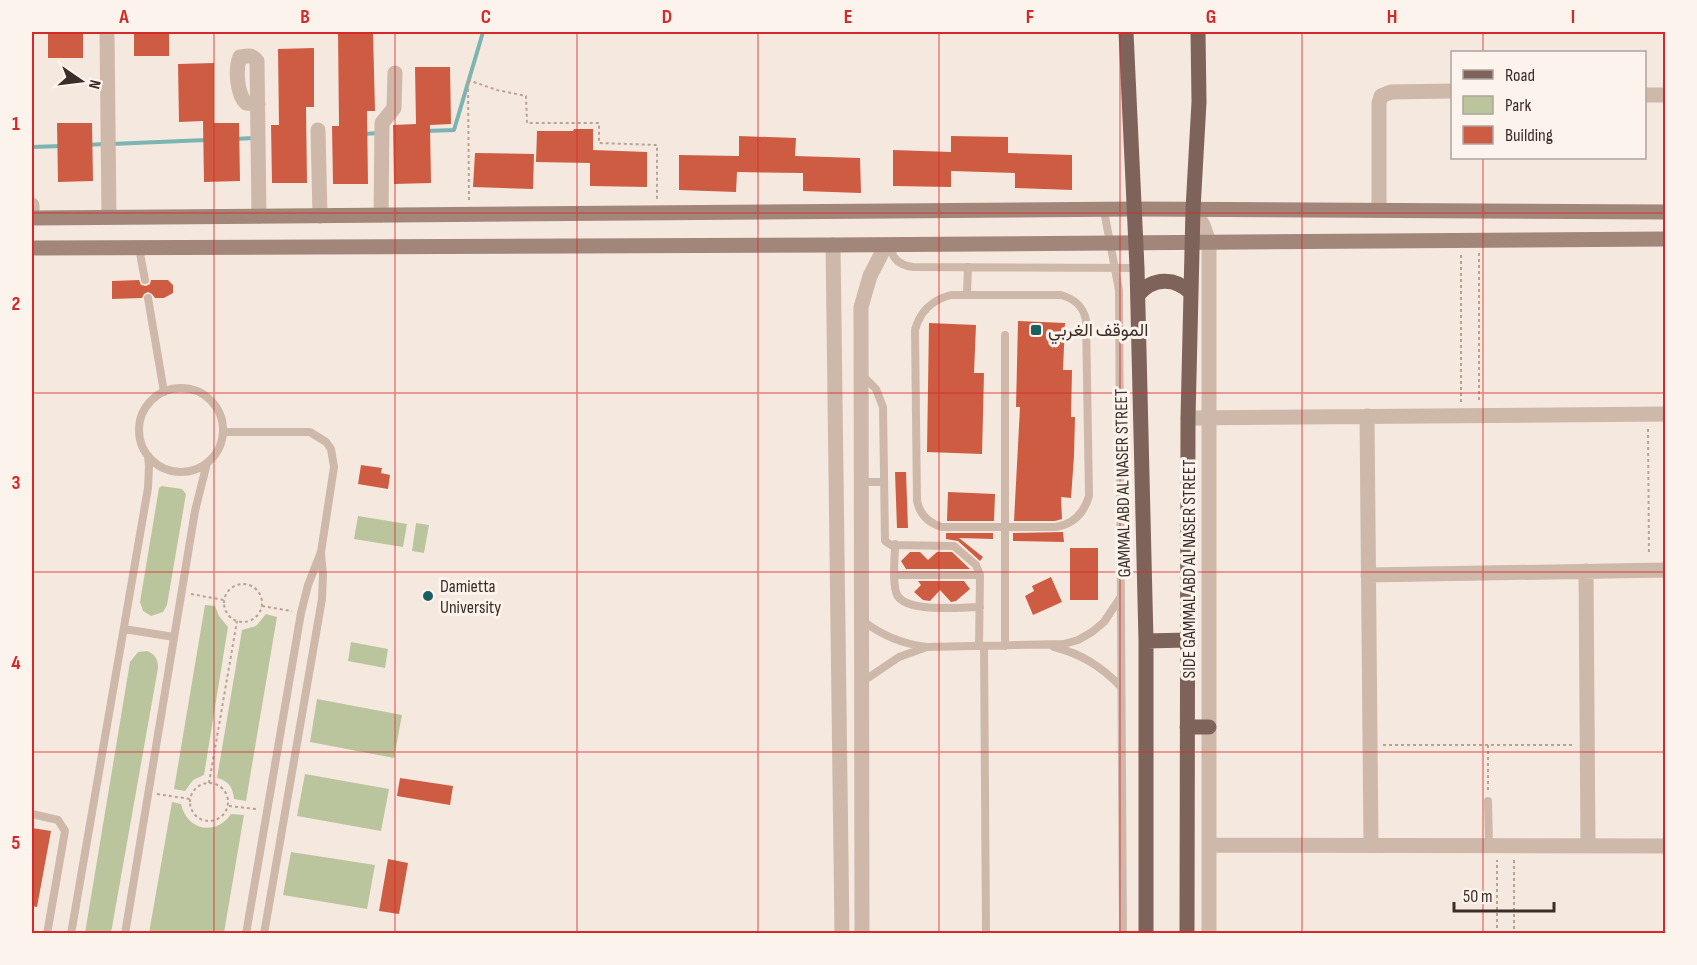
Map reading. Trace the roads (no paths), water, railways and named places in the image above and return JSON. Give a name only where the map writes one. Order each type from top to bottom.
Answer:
[{"type":"main road","name":"GAMMAL ABD AL NASER STREET","points":[[1126,32],[1138,295],[1146,641],[1146,933]]},
{"type":"main road","points":[[1187,933],[1188,418],[1193,209],[1199,102],[1198,32]]},
{"type":"main road","points":[[32,218],[1135,209],[1665,212]]},
{"type":"main road","points":[[32,248],[1665,239]]},
{"type":"main road","points":[[1138,295],[1148,286],[1161,281],[1174,282],[1191,293]]},
{"type":"main road","points":[[1146,641],[1187,640]]},
{"type":"main road","points":[[1187,727],[1209,727]]},
{"type":"street","points":[[107,32],[109,217]]},
{"type":"street","points":[[381,215],[382,123],[394,108],[394,73]]},
{"type":"street","points":[[1379,210],[1378,103],[1381,96],[1391,92],[1451,91]]},
{"type":"street","points":[[1646,95],[1665,95]]},
{"type":"street","points":[[258,104],[259,216]]},
{"type":"street","points":[[318,130],[320,216]]},
{"type":"street","points":[[32,205],[32,218]]},
{"type":"street","name":"SIDE GAMMAL ABD AL NASER STREET","points":[[1193,209],[1203,225],[1209,242],[1209,933]]},
{"type":"street","points":[[833,245],[842,933]]},
{"type":"street","points":[[862,933],[861,307],[870,276],[888,245]]},
{"type":"street","points":[[1188,418],[1665,414]]},
{"type":"street","points":[[1367,416],[1371,845]]},
{"type":"street","points":[[1368,575],[1665,570]]},
{"type":"street","points":[[1586,571],[1588,846]]},
{"type":"street","points":[[1209,845],[1665,846]]},
{"type":"lane","points":[[1104,211],[1119,290],[1123,933]]},
{"type":"lane","points":[[888,245],[895,259],[906,266],[1137,268]]},
{"type":"lane","points":[[139,248],[145,280]]},
{"type":"lane","points":[[968,267],[968,295]]},
{"type":"lane","points":[[951,295],[1061,295],[1075,301],[1080,306],[1086,320],[1089,488],[1087,503],[1079,516],[1062,526],[1005,527],[942,527],[935,525],[921,513],[917,501],[915,330],[920,316],[936,300],[951,295]]},
{"type":"lane","points":[[148,298],[164,392]]},
{"type":"lane","points":[[1005,335],[1005,646]]},
{"type":"lane","points":[[860,373],[872,382],[882,402],[884,537],[888,543],[895,544],[954,546],[976,565],[980,575],[986,933]]},
{"type":"lane","points":[[71,933],[148,488],[150,466],[141,440],[140,424],[151,401],[164,392],[181,388],[197,391],[211,401],[220,415],[223,432],[218,449],[207,463],[198,497],[124,933]]},
{"type":"lane","points":[[223,432],[310,432],[326,441],[334,458],[321,552],[308,585],[302,613],[246,933]]},
{"type":"lane","points":[[148,456],[160,466],[176,472],[192,470],[207,463]]},
{"type":"lane","points":[[861,482],[883,482]]},
{"type":"lane","points":[[895,544],[896,593],[899,598],[909,605],[980,607]]},
{"type":"lane","points":[[264,933],[322,599],[324,576],[321,552]]},
{"type":"lane","points":[[895,575],[980,575]]},
{"type":"lane","points":[[862,620],[892,639],[927,647],[1048,646],[1071,642],[1092,632],[1109,616],[1121,596]]},
{"type":"lane","points":[[124,629],[174,638]]},
{"type":"lane","points":[[1048,646],[1069,650],[1089,659],[1121,687]]},
{"type":"lane","points":[[862,682],[899,657],[927,647]]},
{"type":"lane","points":[[1488,801],[1493,845]]},
{"type":"lane","points":[[32,814],[58,820],[62,823],[64,831],[47,933]]},
{"type":"waterway","points":[[426,131],[454,130],[483,32]]},
{"type":"waterway","points":[[363,134],[379,133]]},
{"type":"waterway","points":[[234,139],[254,138]]},
{"type":"waterway","points":[[111,144],[206,140]]},
{"type":"waterway","points":[[87,145],[104,144]]},
{"type":"waterway","points":[[32,147],[62,146]]},
{"type":"place","name":"الموقف الغربي","points":[[1036,330]]},
{"type":"place","name":"Damietta University","points":[[428,596]]}]
